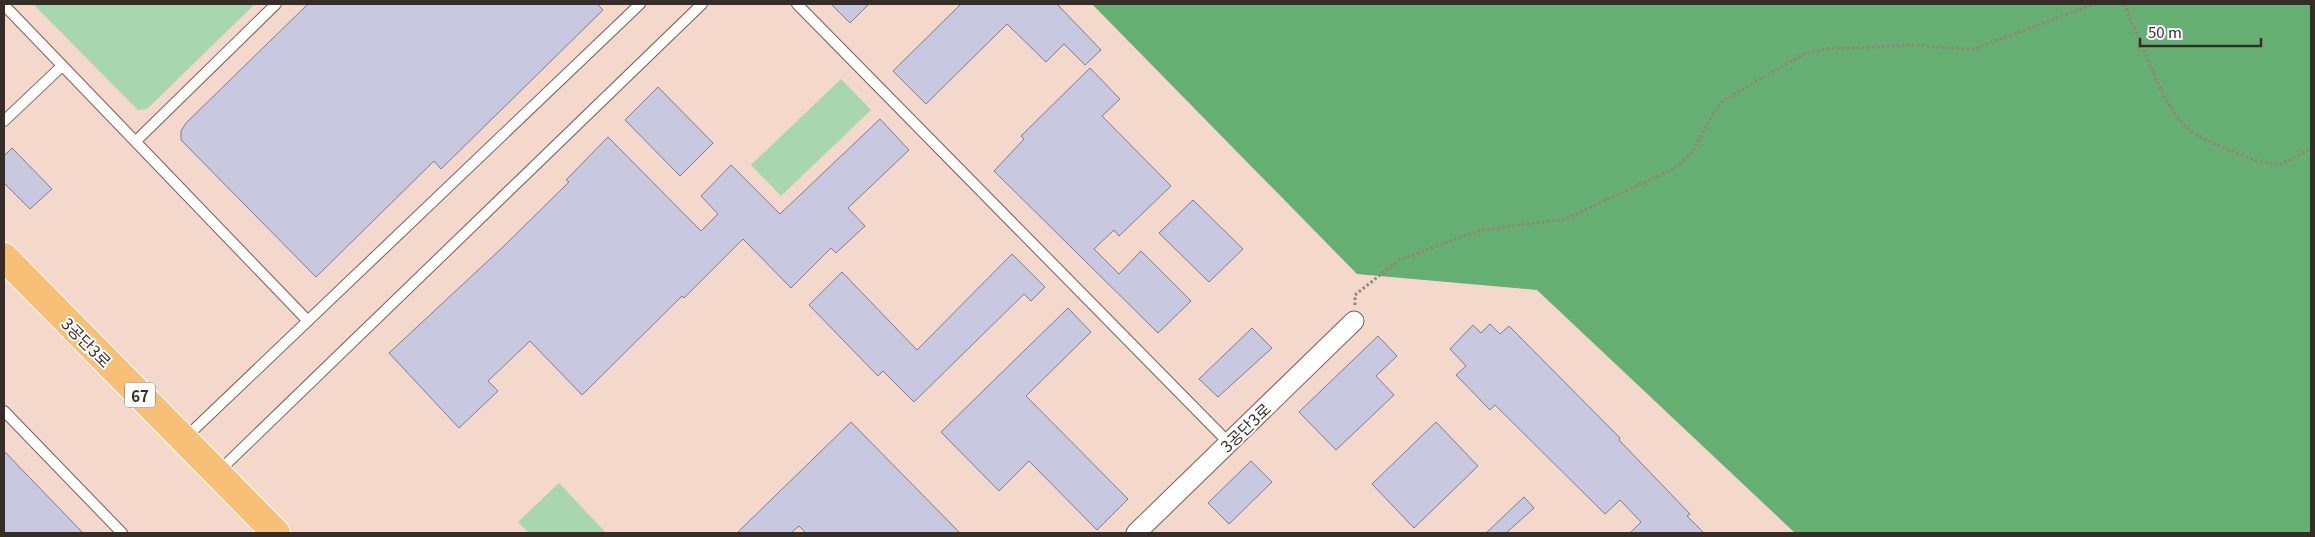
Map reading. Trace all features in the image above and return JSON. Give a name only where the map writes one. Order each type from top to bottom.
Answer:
[{"type":"main road","name":"3공단3로","points":[[4,257],[276,533]]},
{"type":"street","name":"3공단3로","points":[[1136,533],[1354,321]]},
{"type":"lane","points":[[136,142],[276,4]]},
{"type":"lane","points":[[184,440],[640,4]]},
{"type":"lane","points":[[217,473],[702,4]]},
{"type":"lane","points":[[797,4],[1229,443]]},
{"type":"lane","points":[[4,5],[308,321]]},
{"type":"lane","points":[[4,121],[62,66]]},
{"type":"lane","points":[[4,411],[122,533]]},
{"type":"path","points":[[1354,321],[1355,295],[1399,260],[1482,230],[1565,219],[1673,169],[1691,154],[1714,112],[1725,99],[1806,54],[1826,49],[1915,44],[1974,49],[2094,4]]},
{"type":"path","points":[[2124,4],[2167,102],[2192,132],[2266,163],[2282,162],[2311,148]]},
{"type":"green space","points":[[33,4],[255,4],[147,109],[138,110]]},
{"type":"green space","points":[[1092,4],[2311,4],[2311,533],[1795,533],[1537,290],[1357,274]]},
{"type":"green space","points":[[841,79],[871,110],[781,196],[751,165]]},
{"type":"green space","points":[[559,483],[606,533],[529,533],[518,522]]},
{"type":"building","points":[[308,4],[597,4],[603,10],[441,169],[434,161],[316,277],[181,140],[181,131],[186,123]]},
{"type":"building","points":[[831,4],[869,4],[850,23]]},
{"type":"building","points":[[961,4],[1057,4],[1101,50],[1085,65],[1064,44],[1046,62],[1007,24],[926,104],[893,71]]},
{"type":"building","points":[[1090,68],[1120,99],[1102,116],[1171,186],[1119,236],[1114,230],[1094,249],[1119,274],[1141,251],[1191,301],[1158,333],[994,171],[1024,139],[1021,136]]},
{"type":"building","points":[[658,87],[713,143],[680,176],[625,120]]},
{"type":"building","points":[[880,119],[909,150],[848,208],[865,226],[836,253],[831,248],[791,288],[743,239],[684,298],[682,296],[582,395],[530,341],[488,381],[498,391],[459,428],[389,353],[504,246],[569,182],[566,180],[608,137],[701,231],[718,214],[701,196],[731,165],[780,214]]},
{"type":"building","points":[[12,148],[52,189],[30,209],[4,183],[4,156]]},
{"type":"building","points":[[1193,200],[1243,249],[1209,282],[1159,233]]},
{"type":"building","points":[[1012,254],[1045,287],[1031,301],[1024,294],[914,402],[883,371],[878,376],[809,305],[842,272],[917,350]]},
{"type":"building","points":[[1068,308],[1091,332],[1026,396],[1128,499],[1097,530],[1029,461],[999,491],[941,432]]},
{"type":"building","points":[[1490,324],[1500,334],[1509,326],[1620,438],[1619,440],[1690,514],[1687,516],[1704,533],[1630,533],[1641,522],[1620,500],[1605,514],[1495,405],[1490,410],[1456,375],[1466,366],[1450,349],[1473,325],[1481,333]]},
{"type":"building","points":[[1252,328],[1272,348],[1218,397],[1199,379]]},
{"type":"building","points":[[1378,336],[1397,356],[1376,376],[1394,395],[1336,450],[1299,412]]},
{"type":"building","points":[[851,422],[960,533],[806,533],[799,526],[791,533],[737,533]]},
{"type":"building","points":[[1436,422],[1478,466],[1414,528],[1372,484]]},
{"type":"building","points":[[4,451],[83,533],[4,533]]},
{"type":"building","points":[[1251,461],[1272,482],[1229,524],[1208,503]]},
{"type":"building","points":[[1524,497],[1534,508],[1506,533],[1486,533]]}]
